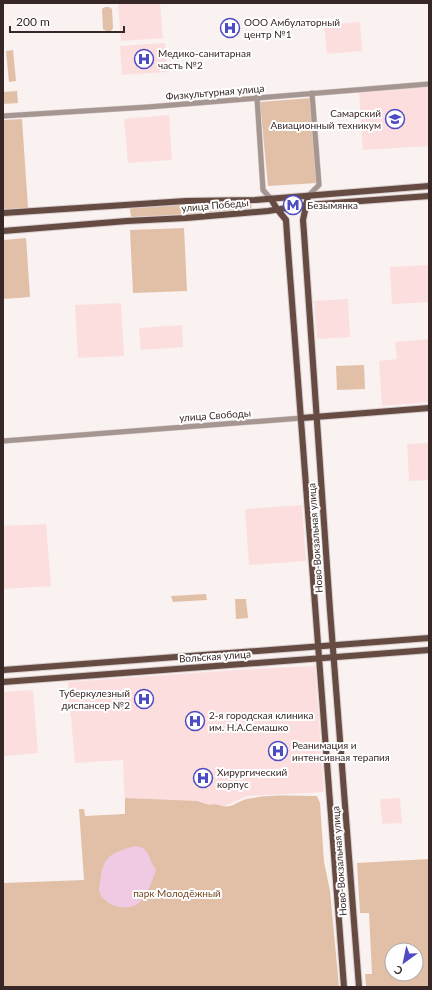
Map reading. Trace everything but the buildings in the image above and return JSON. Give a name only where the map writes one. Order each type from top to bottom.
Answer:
[{"type":"main road","name":"улица Победы","points":[[3,213],[186,201],[254,200],[429,186]]},
{"type":"main road","points":[[400,189],[397,190],[396,196],[401,198]]},
{"type":"main road","points":[[384,190],[388,195],[384,199]]},
{"type":"main road","name":"Ново-Вокзальная улица","points":[[308,196],[303,220],[359,987]]},
{"type":"main road","name":"улица Победы","points":[[3,231],[256,212],[306,205],[429,196]]},
{"type":"main road","name":"Ново-Вокзальная улица","points":[[271,198],[277,209],[286,220],[344,987]]},
{"type":"main road","points":[[254,200],[261,203],[262,206],[256,212]]},
{"type":"main road","name":"улица Свободы","points":[[302,418],[429,408]]},
{"type":"main road","name":"Вольская улица","points":[[3,670],[429,638]]},
{"type":"main road","name":"Вольская улица","points":[[3,682],[429,650]]},
{"type":"street","name":"Физкультурная улица","points":[[3,116],[140,107],[429,84]]},
{"type":"street","name":"Ново-Вокзальная улица","points":[[308,196],[319,185],[312,93]]},
{"type":"street","name":"Ново-Вокзальная улица","points":[[257,97],[263,190],[271,198]]},
{"type":"street","name":"улица Свободы","points":[[3,441],[302,418]]},
{"type":"shaded area","points":[[118,3],[160,3],[163,38],[121,41]]},
{"type":"shaded area","points":[[338,21],[339,24],[360,22],[362,51],[327,54],[324,22]]},
{"type":"shaded area","name":"Медико-санитарная часть №2","points":[[165,43],[167,72],[122,75],[120,46]]},
{"type":"shaded area","name":"Самарский Авиационный техникум","points":[[429,87],[429,146],[363,150],[359,91]]},
{"type":"shaded area","points":[[169,115],[172,160],[128,163],[124,119]]},
{"type":"shaded area","points":[[429,265],[429,302],[392,304],[390,267]]},
{"type":"shaded area","points":[[348,299],[350,337],[317,339],[314,301]]},
{"type":"shaded area","points":[[121,303],[124,356],[78,358],[75,305]]},
{"type":"shaded area","points":[[182,325],[183,347],[141,350],[139,328]]},
{"type":"shaded area","points":[[429,339],[429,402],[382,406],[379,361],[397,359],[395,342]]},
{"type":"shaded area","points":[[429,443],[429,480],[409,481],[407,444]]},
{"type":"shaded area","points":[[302,505],[306,561],[249,565],[245,509]]},
{"type":"shaded area","points":[[46,524],[51,586],[3,589],[3,526]]},
{"type":"shaded area","name":"2-я городская клиника им. Н.А.Семашко","points":[[315,666],[324,792],[247,796],[225,806],[125,809],[123,760],[75,763],[68,682]]},
{"type":"shaded area","points":[[33,690],[38,753],[3,756],[3,692]]},
{"type":"shaded area","points":[[400,798],[402,823],[382,824],[380,799]]},
{"type":"shaded area","points":[[134,846],[143,848],[146,851],[156,870],[147,892],[139,903],[128,907],[115,906],[109,903],[101,895],[99,888],[102,869],[111,855]]},
{"type":"green space","points":[[105,7],[112,9],[113,28],[111,31],[106,31],[103,29],[102,9]]},
{"type":"green space","points":[[13,50],[16,81],[9,82],[6,51]]},
{"type":"green space","points":[[17,91],[18,103],[3,104],[3,92]]},
{"type":"green space","points":[[311,98],[317,183],[268,186],[260,102]]},
{"type":"green space","points":[[22,119],[28,208],[3,210],[3,120]]},
{"type":"green space","points":[[187,204],[224,207],[251,204],[252,206],[251,208],[176,215],[133,217],[131,216],[130,210],[132,207]]},
{"type":"green space","points":[[184,228],[187,291],[133,293],[130,230]]},
{"type":"green space","points":[[26,238],[30,297],[3,299],[3,240]]},
{"type":"green space","points":[[364,365],[365,389],[337,390],[336,366]]},
{"type":"green space","points":[[206,594],[207,600],[173,602],[171,596]]},
{"type":"green space","points":[[235,599],[246,599],[248,618],[236,619]]},
{"type":"green space","name":"парк Молодёжный","points":[[264,796],[317,796],[320,803],[324,862],[330,891],[339,987],[3,987],[3,883],[84,880],[79,809],[84,809],[85,816],[125,814],[125,798],[197,801],[209,805],[214,804],[227,806]]},
{"type":"green space","points":[[429,859],[429,987],[366,987],[365,974],[372,974],[369,913],[360,913],[357,863]]},
{"type":"place","name":"ООО Амбулаторный центр №1","points":[[230,28]]},
{"type":"place","name":"Медико-санитарная часть №2","points":[[144,59]]},
{"type":"place","name":"Самарский Авиационный техникум","points":[[395,119]]},
{"type":"place","name":"Безымянка","points":[[293,205]]},
{"type":"place","name":"Туберкулезный диспансер №2","points":[[144,699]]},
{"type":"place","name":"2-я городская клиника им. Н.А.Семашко","points":[[195,721]]},
{"type":"place","name":"Реанимация и интенсивная терапия","points":[[278,751]]},
{"type":"place","name":"Хирургический корпус","points":[[203,778]]}]
